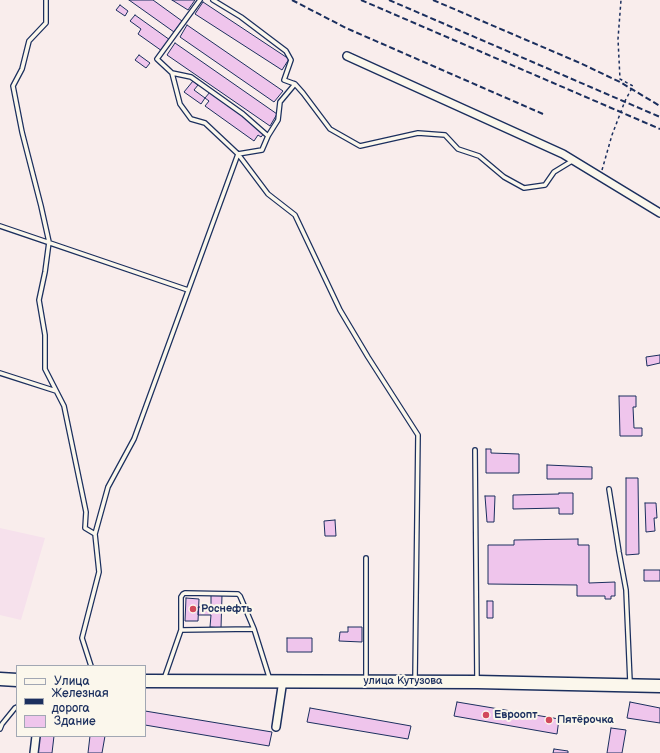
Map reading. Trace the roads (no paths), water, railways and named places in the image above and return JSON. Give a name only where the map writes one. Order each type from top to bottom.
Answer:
[{"type":"main road","points":[[0,679],[16,680]]},
{"type":"main road","name":"улица Кутузова","points":[[146,681],[283,680],[660,686]]},
{"type":"street","points":[[347,56],[548,147],[573,160],[660,213]]},
{"type":"street","points":[[276,727],[283,680]]},
{"type":"street","points":[[34,753],[36,737]]},
{"type":"lane","points":[[46,0],[46,22],[29,41],[22,70],[13,86],[22,132],[49,242],[39,300],[44,334],[45,370],[64,406],[86,512],[86,528],[95,534]]},
{"type":"lane","points":[[200,0],[157,59],[172,73],[191,77],[243,114],[268,136]]},
{"type":"lane","points":[[213,0],[241,17],[286,51],[291,60],[284,80],[295,84],[330,129],[360,146],[418,133],[445,135],[458,149],[479,156],[504,177],[524,188],[545,185],[554,172],[573,160]]},
{"type":"lane","points":[[172,73],[180,104],[191,118],[205,123],[238,154],[268,194],[295,216],[340,310],[418,435],[416,682]]},
{"type":"lane","points":[[238,154],[262,150],[268,136],[278,120],[280,102],[295,84]]},
{"type":"lane","points":[[91,665],[82,638],[99,572],[95,534],[108,487],[134,439],[238,154]]},
{"type":"lane","points":[[0,226],[188,290]]},
{"type":"lane","points":[[0,373],[56,391]]},
{"type":"lane","points":[[475,450],[477,682]]},
{"type":"lane","points":[[609,489],[618,552],[626,590],[630,686]]},
{"type":"lane","points":[[366,558],[366,681]]},
{"type":"lane","points":[[163,681],[181,630],[181,597],[185,593],[238,594],[240,596],[254,629],[270,681]]},
{"type":"lane","points":[[181,630],[254,629]]},
{"type":"lane","points":[[0,729],[2,724],[16,708]]},
{"type":"railway","points":[[292,0],[346,28],[543,114]]},
{"type":"railway","points":[[361,0],[660,129]]},
{"type":"railway","points":[[389,0],[660,117]]},
{"type":"railway","points":[[433,0],[580,63],[620,82],[660,106]]},
{"type":"place","name":"Роснефть","points":[[193,609]]},
{"type":"place","name":"Евроопт","points":[[486,715]]},
{"type":"place","name":"Пятёрочка","points":[[549,720]]}]
